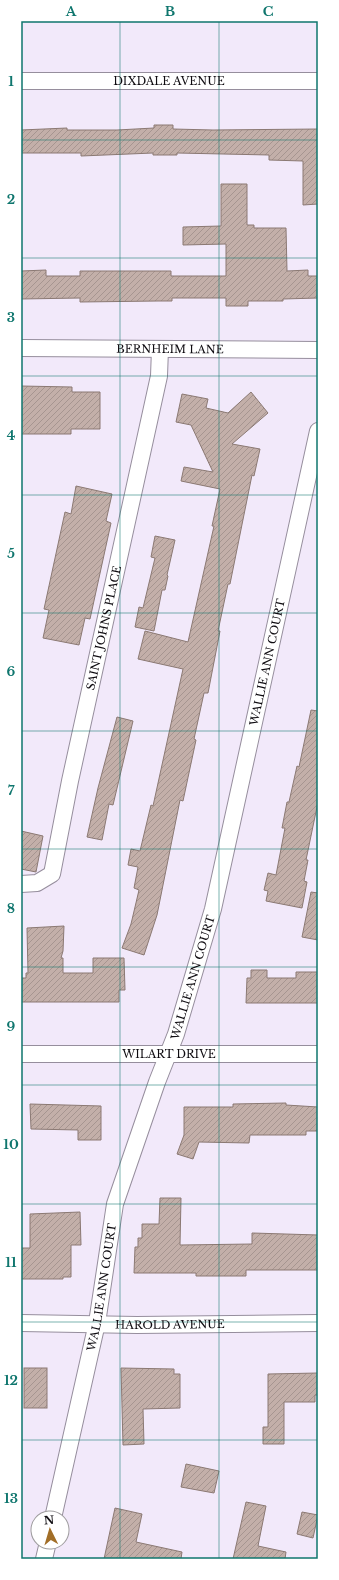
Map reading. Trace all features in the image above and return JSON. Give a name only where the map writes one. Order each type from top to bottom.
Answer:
[{"type":"street","name":"DIXDALE AVENUE","points":[[21,81],[318,80]]},
{"type":"street","name":"BERNHEIM LANE","points":[[21,348],[318,350]]},
{"type":"street","name":"SAINT JOHNS PLACE","points":[[21,884],[36,884],[52,874],[70,780],[159,376],[160,349]]},
{"type":"street","name":"WALLIE ANN COURT","points":[[56,1510],[97,1323],[115,1204],[157,1082],[176,1034],[213,909],[318,431]]},
{"type":"street","name":"WILART DRIVE","points":[[21,1054],[318,1054]]},
{"type":"street","name":"HAROLD AVENUE","points":[[21,1323],[97,1323],[137,1325],[318,1322]]},
{"type":"building","points":[[154,125],[173,125],[173,129],[213,130],[318,129],[318,204],[303,205],[303,161],[269,160],[269,155],[177,153],[177,155],[153,155],[153,153],[81,156],[81,153],[21,153],[21,130],[67,128],[67,130],[117,130],[154,128]]},
{"type":"building","points":[[221,184],[247,184],[247,225],[254,225],[254,228],[286,228],[287,271],[308,270],[308,276],[318,276],[318,298],[283,299],[283,301],[248,301],[248,306],[226,306],[226,298],[172,298],[172,301],[80,302],[80,298],[21,299],[21,271],[46,270],[46,276],[80,276],[80,271],[171,271],[171,276],[226,276],[226,244],[183,245],[183,227],[221,226]]},
{"type":"building","points":[[21,386],[72,387],[72,392],[100,392],[100,429],[71,429],[71,434],[21,434]]},
{"type":"building","points":[[251,392],[268,413],[232,444],[260,449],[254,476],[252,475],[230,584],[228,584],[218,631],[220,631],[208,693],[204,693],[194,739],[196,740],[183,801],[180,800],[157,915],[144,955],[122,948],[131,924],[139,890],[134,888],[138,867],[128,865],[131,849],[140,851],[151,805],[153,806],[183,669],[138,659],[145,631],[188,642],[214,526],[212,526],[220,489],[181,481],[184,467],[213,472],[191,425],[176,422],[182,394],[208,399],[206,408],[228,413]]},
{"type":"building","points":[[76,486],[112,494],[106,521],[111,523],[90,619],[85,618],[79,645],[43,638],[49,610],[44,609],[65,512],[71,514]]},
{"type":"building","points":[[155,536],[175,540],[165,590],[162,590],[154,631],[135,627],[139,607],[143,608],[155,558],[151,557]]},
{"type":"building","points":[[311,710],[318,711],[318,802],[306,860],[308,860],[304,881],[307,882],[302,908],[266,901],[268,891],[264,890],[268,873],[276,875],[285,828],[282,828],[287,802],[289,802],[297,766],[299,767]]},
{"type":"building","points":[[117,717],[133,721],[113,805],[109,804],[102,840],[87,837],[98,788]]},
{"type":"building","points":[[21,831],[43,836],[36,872],[21,869]]},
{"type":"building","points":[[311,892],[318,893],[318,940],[302,937]]},
{"type":"building","points":[[64,926],[63,951],[61,958],[63,958],[63,973],[93,973],[93,958],[124,958],[125,990],[119,990],[119,1002],[21,1002],[21,978],[26,978],[26,973],[28,973],[27,928]]},
{"type":"building","points":[[251,970],[267,970],[267,978],[296,978],[296,972],[318,972],[318,1003],[246,1003],[247,978],[251,978]]},
{"type":"building","points":[[286,1103],[286,1105],[318,1107],[318,1131],[306,1131],[306,1135],[250,1135],[249,1143],[199,1142],[193,1159],[177,1154],[184,1135],[184,1107],[233,1107],[233,1104]]},
{"type":"building","points":[[30,1104],[101,1106],[101,1140],[78,1140],[78,1130],[31,1129]]},
{"type":"building","points":[[160,1198],[181,1198],[180,1245],[252,1244],[252,1233],[318,1235],[318,1270],[246,1270],[246,1276],[196,1276],[196,1273],[134,1273],[135,1247],[138,1247],[138,1238],[142,1238],[142,1224],[159,1224]]},
{"type":"building","points":[[80,1212],[81,1245],[71,1245],[71,1277],[63,1277],[63,1279],[21,1279],[21,1248],[30,1248],[30,1214]]},
{"type":"building","points":[[24,1368],[47,1368],[47,1408],[24,1408]]},
{"type":"building","points":[[121,1368],[174,1369],[174,1374],[180,1374],[180,1408],[143,1409],[144,1444],[123,1445]]},
{"type":"building","points":[[318,1373],[318,1395],[315,1395],[315,1402],[284,1402],[284,1444],[263,1444],[263,1427],[268,1427],[268,1374]]},
{"type":"building","points":[[186,1464],[219,1471],[214,1493],[181,1487]]},
{"type":"building","points":[[246,1502],[266,1506],[258,1546],[286,1552],[285,1559],[233,1559]]},
{"type":"building","points":[[115,1508],[142,1514],[136,1542],[182,1552],[181,1559],[104,1559]]},
{"type":"building","points":[[302,1512],[318,1515],[313,1538],[297,1534]]}]
